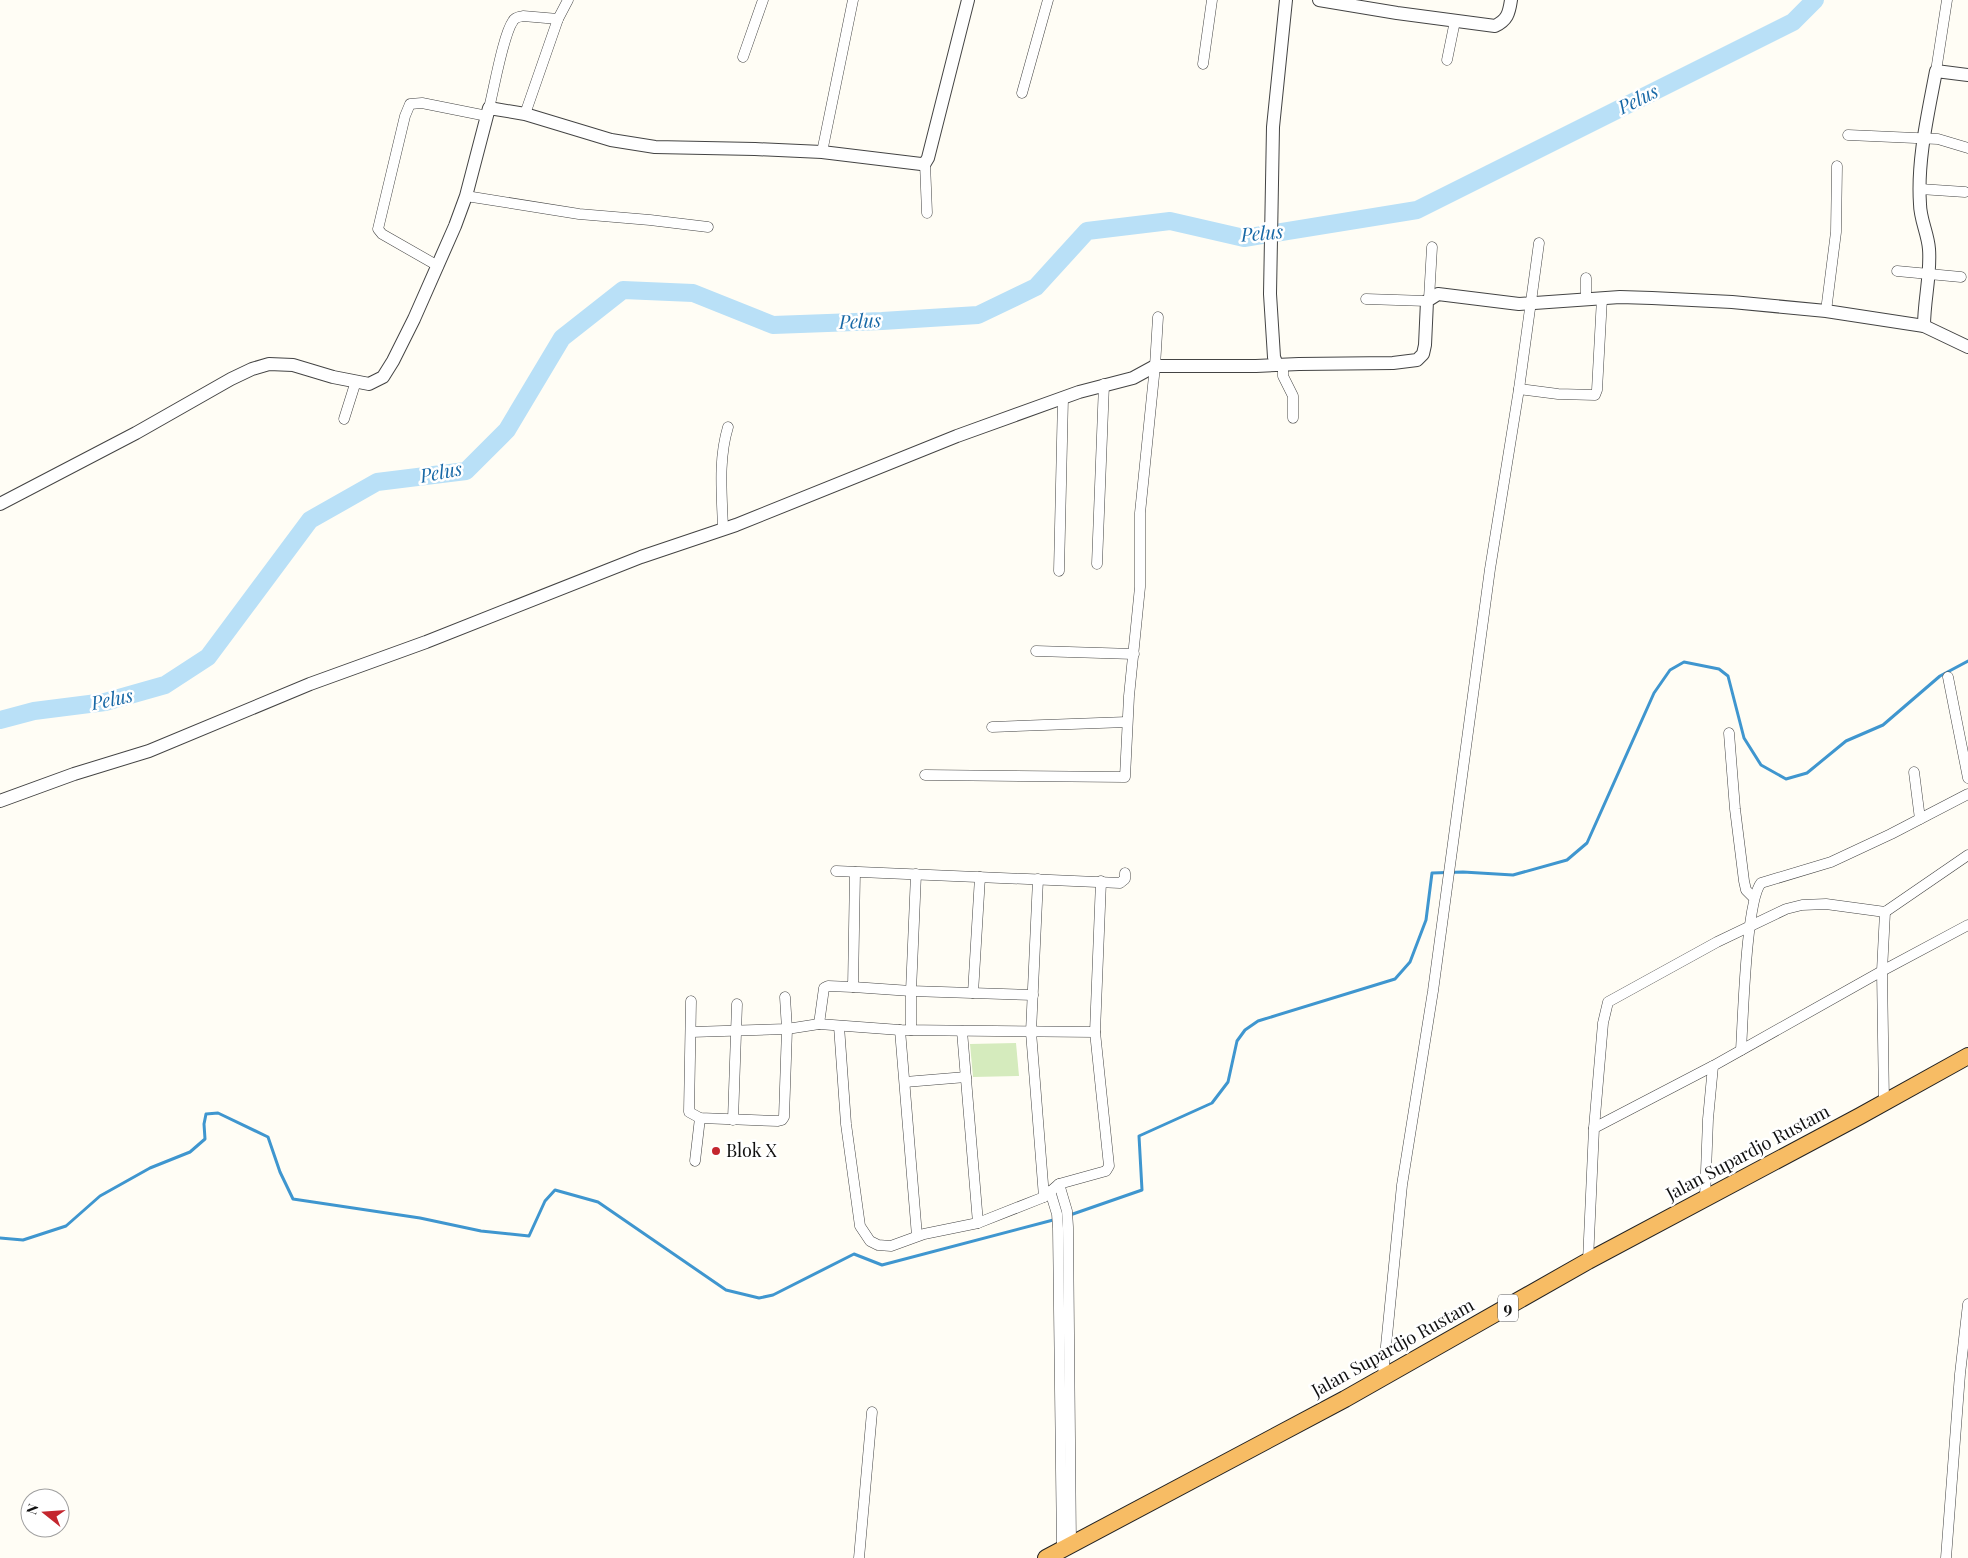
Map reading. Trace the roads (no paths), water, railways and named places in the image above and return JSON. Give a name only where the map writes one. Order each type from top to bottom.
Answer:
[{"type":"highway","name":"Jalan Supardjo Rustam","points":[[1046,1558],[1345,1399],[1588,1261],[1968,1056]]},
{"type":"street","points":[[526,114],[558,20],[568,0]]},
{"type":"street","points":[[743,57],[763,0]]},
{"type":"street","points":[[822,152],[853,0]]},
{"type":"street","points":[[927,213],[925,163],[928,158],[968,0]]},
{"type":"street","points":[[1022,93],[1048,0]]},
{"type":"street","points":[[1203,64],[1212,0]]},
{"type":"street","points":[[1274,0],[1286,0],[1273,127],[1270,294],[1274,357],[1280,365],[1293,396],[1293,418]]},
{"type":"street","points":[[1319,0],[1494,26],[1505,20],[1509,12],[1510,0]]},
{"type":"street","points":[[1924,326],[1929,248],[1920,206],[1920,189],[1924,139],[1946,0]]},
{"type":"street","points":[[0,504],[136,433],[252,369],[269,364],[293,365],[334,377],[372,384],[387,372],[438,266],[466,196],[502,54],[513,21],[517,17],[523,16],[558,20]]},
{"type":"street","points":[[1447,60],[1454,20]]},
{"type":"street","points":[[1936,71],[1968,75]]},
{"type":"street","points":[[438,266],[382,234],[378,229],[405,116],[410,104],[422,103],[488,112],[526,114],[611,140],[655,147],[755,148],[822,152],[915,164],[925,163]]},
{"type":"street","points":[[1848,135],[1938,138],[1968,148]]},
{"type":"street","points":[[1826,311],[1836,232],[1837,166]]},
{"type":"street","points":[[1920,189],[1965,192]]},
{"type":"street","points":[[466,196],[579,214],[708,227]]},
{"type":"street","points":[[1383,1376],[1402,1186],[1433,991],[1490,569],[1519,388],[1539,243]]},
{"type":"street","points":[[0,801],[74,774],[149,751],[310,684],[426,642],[641,557],[724,529],[957,436],[1104,384],[1133,378],[1155,366],[1393,363],[1417,360],[1423,354],[1426,345],[1432,247]]},
{"type":"street","points":[[1897,271],[1961,277]]},
{"type":"street","points":[[1586,278],[1586,300]]},
{"type":"street","points":[[1366,299],[1428,300],[1438,294],[1444,294],[1530,304],[1602,298],[1698,300],[1826,311],[1924,326],[1968,347]]},
{"type":"street","points":[[1519,388],[1558,394],[1595,395],[1597,390],[1602,298]]},
{"type":"street","points":[[925,775],[1125,777],[1127,722],[1140,587],[1140,513],[1158,317]]},
{"type":"street","points":[[344,419],[356,381]]},
{"type":"street","points":[[1097,564],[1104,384]]},
{"type":"street","points":[[1058,571],[1063,398]]},
{"type":"street","points":[[724,529],[722,468],[728,427]]},
{"type":"street","points":[[1036,651],[1134,654]]},
{"type":"street","points":[[1948,677],[1968,778]]},
{"type":"street","points":[[992,727],[1127,722]]},
{"type":"street","points":[[1729,733],[1735,809],[1744,881],[1746,890],[1754,898]]},
{"type":"street","points":[[1914,772],[1920,819]]},
{"type":"street","points":[[1741,1050],[1750,926],[1754,898],[1761,883],[1832,862],[1968,794]]},
{"type":"street","points":[[1588,1261],[1594,1128],[1602,1023],[1608,1002],[1750,926],[1786,909],[1802,905],[1826,904],[1885,912],[1968,855]]},
{"type":"street","points":[[836,871],[1120,883],[1125,879],[1125,873]]},
{"type":"street","points":[[853,987],[855,872]]},
{"type":"street","points":[[916,874],[911,991],[906,1030],[905,1082],[917,1236]]},
{"type":"street","points":[[973,993],[980,877]]},
{"type":"street","points":[[1038,879],[1031,1032],[1047,1194],[1062,1212]]},
{"type":"street","points":[[840,1026],[846,1124],[860,1226],[870,1241],[878,1245],[891,1246],[917,1236],[978,1223],[1047,1194],[1059,1184],[1104,1172],[1109,1166],[1095,1032],[1101,881]]},
{"type":"street","points":[[1884,1102],[1882,971],[1885,912]]},
{"type":"street","points":[[1594,1128],[1713,1066],[1968,925]]},
{"type":"street","points":[[819,1024],[824,988],[828,986],[1032,995]]},
{"type":"street","points":[[691,1001],[689,1112],[700,1118],[782,1120],[787,1029],[785,997]]},
{"type":"street","points":[[733,1120],[737,1004]]},
{"type":"street","points":[[691,1032],[787,1029],[819,1024],[906,1030],[1095,1032]]},
{"type":"street","points":[[962,1031],[978,1223]]},
{"type":"street","points":[[1705,1198],[1708,1119],[1713,1066]]},
{"type":"street","points":[[905,1082],[966,1077]]},
{"type":"street","points":[[695,1161],[700,1118]]},
{"type":"street","points":[[1059,1184],[1063,1227],[1066,1547]]},
{"type":"street","points":[[1946,1558],[1968,1304]]},
{"type":"street","points":[[859,1558],[872,1412]]},
{"type":"waterway","name":"Pelus","points":[[0,720],[34,711],[105,702],[165,685],[208,657],[310,520],[377,482],[466,471],[507,430],[562,338],[623,290],[693,293],[773,325],[978,315],[1036,287],[1087,231],[1170,221],[1244,238],[1417,210],[1793,22],[1815,0]]},
{"type":"waterway","points":[[1070,1215],[1142,1190],[1139,1136],[1212,1103],[1228,1082],[1237,1041],[1245,1030],[1258,1021],[1395,979],[1410,962],[1426,920],[1432,873],[1463,872],[1513,875],[1567,860],[1587,843],[1654,693],[1670,670],[1684,662],[1719,669],[1728,676],[1744,738],[1761,765],[1786,779],[1807,773],[1846,741],[1883,725],[1940,676],[1968,661]]},
{"type":"waterway","points":[[0,1238],[23,1240],[66,1226],[100,1196],[150,1168],[190,1152],[205,1139],[204,1124],[206,1114],[218,1113],[268,1137],[280,1172],[293,1199],[420,1218],[481,1231],[529,1236],[545,1201],[555,1190],[598,1202],[726,1290],[759,1298],[773,1295],[854,1254],[882,1265],[1057,1219]]},
{"type":"place","name":"Blok X","points":[[716,1151]]}]
